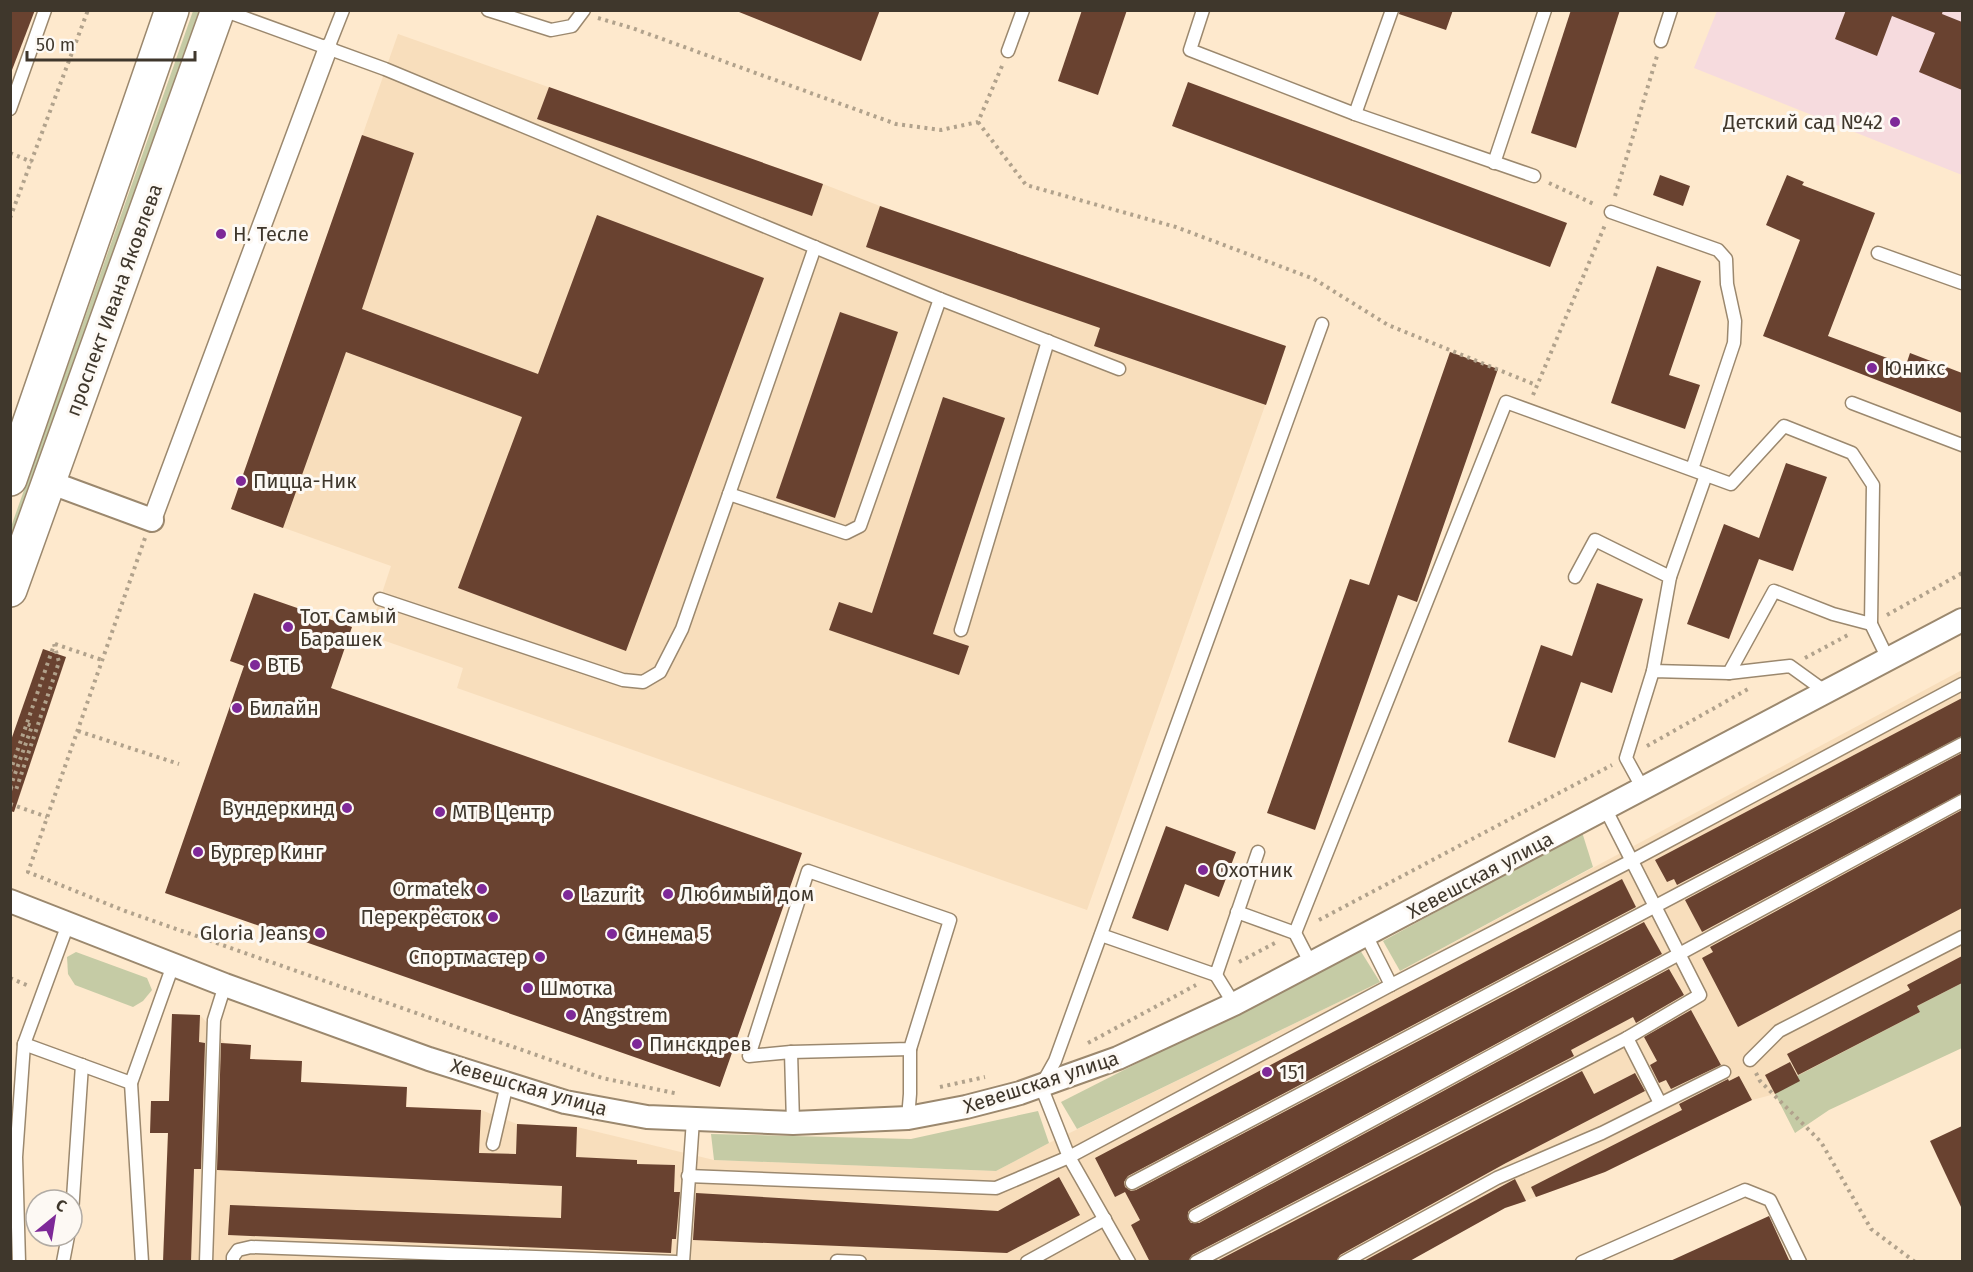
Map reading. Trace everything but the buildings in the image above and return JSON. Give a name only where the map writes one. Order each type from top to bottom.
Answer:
[{"type":"main road","name":"проспект Ивана Яковлева","points":[[10,479],[172,10]]},
{"type":"main road","name":"проспект Ивана Яковлева","points":[[10,590],[218,10]]},
{"type":"street","points":[[49,482],[152,519],[328,48]]},
{"type":"street","name":"Хевешская улица","points":[[12,903],[225,985],[429,1059],[586,1107],[647,1117],[693,1120],[793,1123],[908,1118],[966,1107],[1041,1086],[1118,1058],[1234,1004],[1962,621]]},
{"type":"lane","points":[[10,109],[45,10]]},
{"type":"lane","points":[[223,10],[396,73],[940,299],[1119,369]]},
{"type":"lane","points":[[328,48],[343,10]]},
{"type":"lane","points":[[488,10],[551,30],[572,26],[583,12]]},
{"type":"lane","points":[[1008,51],[1023,10]]},
{"type":"lane","points":[[1203,10],[1190,50],[1355,114],[1534,176]]},
{"type":"lane","points":[[1355,114],[1392,10]]},
{"type":"lane","points":[[1494,163],[1545,10]]},
{"type":"lane","points":[[1661,41],[1671,10]]},
{"type":"lane","points":[[1611,212],[1718,250],[1726,260],[1727,284],[1735,321],[1734,343],[1692,469]]},
{"type":"lane","points":[[380,599],[623,680],[643,682],[660,672],[682,629],[815,247]]},
{"type":"lane","points":[[1878,253],[1962,283]]},
{"type":"lane","points":[[729,495],[846,533],[860,526],[940,299]]},
{"type":"lane","points":[[1129,1262],[1069,1157],[1041,1086],[1055,1061],[1322,324]]},
{"type":"lane","points":[[961,630],[1048,342]]},
{"type":"lane","points":[[1294,933],[1506,402],[1731,484],[1784,426],[1852,453],[1873,485],[1871,624],[1888,659]]},
{"type":"lane","points":[[1852,403],[1962,445]]},
{"type":"lane","points":[[1643,789],[1626,758],[1653,671],[1670,577],[1706,475]]},
{"type":"lane","points":[[1575,577],[1595,540],[1670,577]]},
{"type":"lane","points":[[1729,673],[1774,591],[1833,614],[1871,624]]},
{"type":"lane","points":[[1653,671],[1729,673],[1790,666],[1826,692]]},
{"type":"lane","points":[[688,1176],[996,1188],[1069,1157],[1962,684]]},
{"type":"lane","points":[[1132,1183],[1962,744]]},
{"type":"lane","points":[[1195,1216],[1962,801]]},
{"type":"lane","points":[[1196,1262],[1627,1038],[1700,994],[1605,808]]},
{"type":"lane","points":[[1216,975],[1258,852]]},
{"type":"lane","points":[[908,1118],[910,1048],[950,920],[808,871],[748,1056],[791,1052],[910,1048]]},
{"type":"lane","points":[[1237,912],[1294,933],[1311,964]]},
{"type":"lane","points":[[19,1262],[16,1157],[24,1044],[68,924]]},
{"type":"lane","points":[[1101,935],[1216,975],[1234,1004]]},
{"type":"lane","points":[[1366,935],[1391,985]]},
{"type":"lane","points":[[1750,1059],[1779,1032],[1962,937]]},
{"type":"lane","points":[[142,1262],[131,1083],[173,965]]},
{"type":"lane","points":[[206,1262],[214,1020],[225,985]]},
{"type":"lane","points":[[1627,1038],[1660,1103]]},
{"type":"lane","points":[[24,1044],[131,1083]]},
{"type":"lane","points":[[791,1052],[793,1123]]},
{"type":"lane","points":[[74,1188],[82,1065]]},
{"type":"lane","points":[[1344,1262],[1497,1178],[1602,1133],[1724,1071]]},
{"type":"lane","points":[[493,1144],[507,1084]]},
{"type":"lane","points":[[683,1262],[693,1120]]},
{"type":"lane","points":[[1582,1262],[1746,1190],[1770,1200],[1800,1262]]},
{"type":"lane","points":[[1027,1262],[1105,1219]]},
{"type":"lane","points":[[233,1262],[233,1257],[238,1250],[251,1247],[676,1262]]},
{"type":"lane","points":[[837,1261],[860,1262]]},
{"type":"path","points":[[10,218],[88,10]]},
{"type":"path","points":[[583,12],[896,124],[941,130],[978,122]]},
{"type":"path","points":[[978,122],[1008,51]]},
{"type":"path","points":[[978,122],[1026,185],[1176,227],[1314,279],[1388,325],[1536,385]]},
{"type":"path","points":[[10,153],[32,162]]},
{"type":"path","points":[[1534,176],[1611,212]]},
{"type":"path","points":[[54,644],[102,660]]},
{"type":"path","points":[[10,772],[54,644]]},
{"type":"path","points":[[27,724],[32,726],[10,788],[16,790],[59,662],[54,644]]},
{"type":"path","points":[[78,731],[179,764]]},
{"type":"path","points":[[10,804],[47,817]]},
{"type":"path","points":[[25,878],[28,872]]},
{"type":"path","points":[[1750,1059],[1760,1081],[1821,1142],[1870,1229],[1915,1262]]},
{"type":"shaded area","name":"Детский сад №42","points":[[1717,11],[1962,11],[1962,175],[1694,68]]},
{"type":"shaded area","points":[[398,34],[880,206],[1286,346],[1087,910],[457,688],[463,668],[368,635],[391,566],[231,509]]},
{"type":"shaded area","points":[[1962,670],[1962,983],[1918,1006],[1920,1012],[1775,1094],[1752,1100],[1605,1172],[1505,1208],[1408,1261],[163,1262],[172,1014],[200,1015],[225,1043],[251,1045],[251,1059],[302,1061],[301,1082],[407,1087],[407,1107],[481,1110],[517,1124],[577,1127],[714,1160],[996,1171],[1380,982]]},
{"type":"green space","points":[[193,11],[203,11],[11,555],[11,527]]},
{"type":"green space","points":[[1582,832],[1593,867],[1400,971],[1383,941]]},
{"type":"green space","points":[[1360,950],[1380,982],[1077,1129],[1061,1102]]},
{"type":"green space","points":[[76,952],[147,978],[152,990],[143,1001],[133,1007],[75,985],[68,974],[67,957]]},
{"type":"green space","points":[[1962,983],[1962,1048],[1829,1110],[1795,1133],[1775,1094],[1797,1076],[1920,1012],[1917,1006]]},
{"type":"green space","points":[[1038,1111],[1049,1143],[996,1171],[714,1160],[711,1134],[911,1139]]},
{"type":"place","name":"Детский сад №42","points":[[1895,122]]},
{"type":"place","name":"Н. Тесле","points":[[221,234]]},
{"type":"place","name":"Юникс","points":[[1872,368]]},
{"type":"place","name":"Пицца-Ник","points":[[241,481]]},
{"type":"place","name":"Тот Самый Барашек","points":[[288,627]]},
{"type":"place","name":"ВТБ","points":[[255,665]]},
{"type":"place","name":"Билайн","points":[[237,708]]},
{"type":"place","name":"Вундеркинд","points":[[347,808]]},
{"type":"place","name":"МТВ Центр","points":[[440,812]]},
{"type":"place","name":"Бургер Кинг","points":[[198,852]]},
{"type":"place","name":"Охотник","points":[[1203,870]]},
{"type":"place","name":"Ormatek","points":[[482,889]]},
{"type":"place","name":"Любимый дом","points":[[668,894]]},
{"type":"place","name":"Lazurit","points":[[568,895]]},
{"type":"place","name":"Перекрёсток","points":[[493,917]]},
{"type":"place","name":"Gloria Jeans","points":[[320,933]]},
{"type":"place","name":"Синема 5","points":[[612,934]]},
{"type":"place","name":"Спортмастер","points":[[540,957]]},
{"type":"place","name":"Шмотка","points":[[528,988]]},
{"type":"place","name":"Angstrem","points":[[571,1015]]},
{"type":"place","name":"Пинскдрев","points":[[637,1044]]},
{"type":"place","name":"151","points":[[1267,1072]]}]
